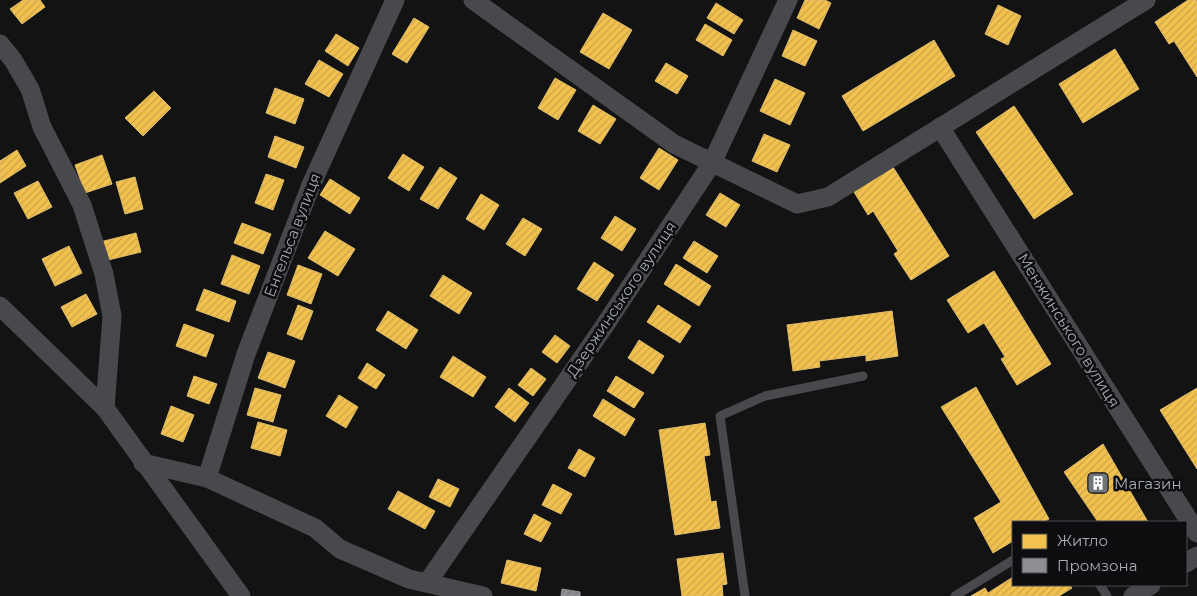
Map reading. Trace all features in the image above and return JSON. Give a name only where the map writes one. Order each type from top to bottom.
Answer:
[{"type":"street","name":"Енгельса вулиця","points":[[208,478],[246,354],[311,185],[395,0]]},
{"type":"street","points":[[473,0],[674,144],[797,204],[828,196],[1146,0]]},
{"type":"street","name":"Дзержинського вулиця","points":[[427,583],[603,328],[712,163],[788,0]]},
{"type":"street","points":[[0,44],[13,60],[30,89],[42,127],[82,205],[104,274],[112,316],[105,408]]},
{"type":"street","name":"Менжинського вулиця","points":[[940,127],[1197,533]]},
{"type":"street","points":[[3,314],[105,408],[241,596]]},
{"type":"street","points":[[143,463],[208,478],[315,528],[340,550],[410,579],[483,596]]},
{"type":"street","points":[[1133,596],[1149,586]]},
{"type":"lane","points":[[744,596],[720,416],[765,396],[864,376]]},
{"type":"lane","points":[[955,596],[1012,561]]},
{"type":"building: Житло","points":[[23,0],[40,0],[45,7],[22,24],[10,9]]},
{"type":"building: Житло","points":[[805,0],[825,0],[831,3],[819,29],[797,18]]},
{"type":"building: Житло","points":[[1188,0],[1196,0],[1197,2],[1197,77],[1174,41],[1169,44],[1155,22]]},
{"type":"building: Житло","points":[[716,3],[743,20],[734,34],[707,18]]},
{"type":"building: Житло","points":[[998,5],[1021,16],[1008,45],[985,34]]},
{"type":"building: Житло","points":[[603,13],[632,30],[609,69],[580,52]]},
{"type":"building: Житло","points":[[414,18],[429,27],[407,63],[392,54]]},
{"type":"building: Житло","points":[[705,24],[732,40],[723,56],[696,40]]},
{"type":"building: Житло","points":[[793,30],[817,41],[805,66],[782,56]]},
{"type":"building: Житло","points":[[336,34],[359,48],[348,66],[325,51]]},
{"type":"building: Житло","points":[[934,40],[955,76],[863,131],[842,96]]},
{"type":"building: Житло","points":[[1115,49],[1139,89],[1083,123],[1059,84]]},
{"type":"building: Житло","points":[[319,60],[343,74],[329,97],[305,84]]},
{"type":"building: Житло","points":[[666,63],[688,76],[677,94],[655,81]]},
{"type":"building: Житло","points":[[555,78],[576,90],[558,120],[538,108]]},
{"type":"building: Житло","points":[[775,79],[805,93],[790,125],[760,111]]},
{"type":"building: Житло","points":[[275,88],[304,99],[295,124],[266,113]]},
{"type":"building: Житло","points":[[154,91],[171,108],[143,136],[125,118]]},
{"type":"building: Житло","points":[[593,105],[616,119],[600,144],[578,131]]},
{"type":"building: Житло","points":[[1014,106],[1073,194],[1034,219],[976,132]]},
{"type":"building: Житло","points":[[764,134],[790,145],[777,172],[752,161]]},
{"type":"building: Житло","points":[[275,136],[304,147],[296,168],[268,157]]},
{"type":"building: Житло","points":[[659,148],[678,160],[659,190],[640,178]]},
{"type":"building: Житло","points":[[17,150],[26,166],[0,183],[0,161]]},
{"type":"building: Житло","points":[[403,154],[424,167],[409,191],[388,178]]},
{"type":"building: Житло","points":[[102,155],[112,184],[85,193],[75,165]]},
{"type":"building: Житло","points":[[440,167],[457,178],[438,209],[420,199]]},
{"type":"building: Житло","points":[[893,167],[949,256],[911,280],[894,254],[898,251],[873,211],[868,215],[854,192]]},
{"type":"building: Житло","points":[[266,174],[284,180],[273,210],[255,203]]},
{"type":"building: Житло","points":[[135,177],[143,209],[125,214],[116,182]]},
{"type":"building: Житло","points":[[330,179],[360,198],[350,214],[320,195]]},
{"type":"building: Житло","points":[[38,181],[52,207],[28,219],[14,193]]},
{"type":"building: Житло","points":[[720,193],[740,205],[726,227],[706,215]]},
{"type":"building: Житло","points":[[481,194],[499,205],[484,230],[466,219]]},
{"type":"building: Житло","points":[[615,216],[636,229],[622,251],[601,238]]},
{"type":"building: Житло","points":[[523,218],[542,229],[525,256],[506,244]]},
{"type":"building: Житло","points":[[242,223],[271,234],[263,254],[234,243]]},
{"type":"building: Житло","points":[[325,231],[355,249],[338,276],[308,258]]},
{"type":"building: Житло","points":[[136,233],[141,252],[104,261],[100,242]]},
{"type":"building: Житло","points":[[694,241],[718,256],[707,273],[683,258]]},
{"type":"building: Житло","points":[[69,246],[82,273],[55,286],[42,259]]},
{"type":"building: Житло","points":[[232,255],[260,266],[249,294],[221,284]]},
{"type":"building: Житло","points":[[594,262],[614,275],[597,301],[577,289]]},
{"type":"building: Житло","points":[[676,264],[711,286],[699,306],[664,284]]},
{"type":"building: Житло","points":[[298,265],[322,274],[311,304],[287,295]]},
{"type":"building: Житло","points":[[994,271],[1051,364],[1017,385],[1001,359],[1005,357],[984,323],[968,333],[947,300]]},
{"type":"building: Житло","points":[[443,275],[472,293],[459,314],[430,296]]},
{"type":"building: Житло","points":[[204,289],[236,301],[229,322],[196,310]]},
{"type":"building: Житло","points":[[86,294],[97,314],[72,327],[61,307]]},
{"type":"building: Житло","points":[[298,305],[313,311],[302,340],[287,334]]},
{"type":"building: Житло","points":[[658,305],[691,326],[680,343],[647,322]]},
{"type":"building: Житло","points":[[388,311],[418,330],[406,349],[376,330]]},
{"type":"building: Житло","points":[[892,311],[898,356],[866,361],[866,355],[819,361],[820,367],[793,371],[787,325]]},
{"type":"building: Житло","points":[[184,324],[214,335],[206,357],[176,346]]},
{"type":"building: Житло","points":[[555,335],[570,346],[557,363],[542,352]]},
{"type":"building: Житло","points":[[639,340],[664,356],[653,374],[628,358]]},
{"type":"building: Житло","points":[[268,352],[295,361],[285,388],[258,378]]},
{"type":"building: Житло","points":[[453,356],[486,377],[473,397],[440,377]]},
{"type":"building: Житло","points":[[367,363],[385,375],[376,389],[358,378]]},
{"type":"building: Житло","points":[[531,368],[546,379],[533,396],[518,385]]},
{"type":"building: Житло","points":[[194,376],[217,384],[209,404],[187,396]]},
{"type":"building: Житло","points":[[616,376],[644,393],[634,408],[607,391]]},
{"type":"building: Житло","points":[[976,387],[1049,519],[1046,521],[1012,521],[1012,542],[993,553],[974,518],[1001,502],[941,407]]},
{"type":"building: Житло","points":[[255,388],[281,395],[273,422],[247,415]]},
{"type":"building: Житло","points":[[509,388],[529,403],[515,422],[495,407]]},
{"type":"building: Житло","points":[[1197,388],[1197,469],[1160,410]]},
{"type":"building: Житло","points":[[339,395],[358,407],[346,428],[326,416]]},
{"type":"building: Житло","points":[[603,399],[635,419],[625,436],[593,416]]},
{"type":"building: Житло","points":[[171,406],[194,415],[183,442],[161,434]]},
{"type":"building: Житло","points":[[258,422],[287,430],[280,456],[251,448]]},
{"type":"building: Житло","points":[[705,423],[710,455],[704,456],[711,502],[716,501],[720,528],[675,535],[659,430]]},
{"type":"building: Житло","name":"Магазин","points":[[1103,444],[1147,521],[1097,521],[1064,472]]},
{"type":"building: Житло","points":[[579,449],[595,458],[585,477],[568,468]]},
{"type":"building: Житло","points":[[438,479],[459,489],[450,507],[429,497]]},
{"type":"building: Житло","points":[[553,484],[572,494],[561,514],[542,505]]},
{"type":"building: Житло","points":[[398,491],[435,511],[425,529],[388,509]]},
{"type":"building: Житло","points":[[534,514],[551,523],[541,542],[524,534]]},
{"type":"building: Житло","points":[[723,553],[727,584],[722,585],[723,596],[682,596],[677,559]]},
{"type":"building: Житло","points":[[507,560],[541,568],[536,591],[501,583]]},
{"type":"building: Житло","points":[[1012,578],[1012,586],[1071,586],[1072,588],[1059,596],[971,596],[985,588],[988,593]]},
{"type":"building: Промзона","points":[[562,589],[580,592],[580,596],[561,596]]},
{"type":"place","name":"Магазин","points":[[1098,483]]}]
